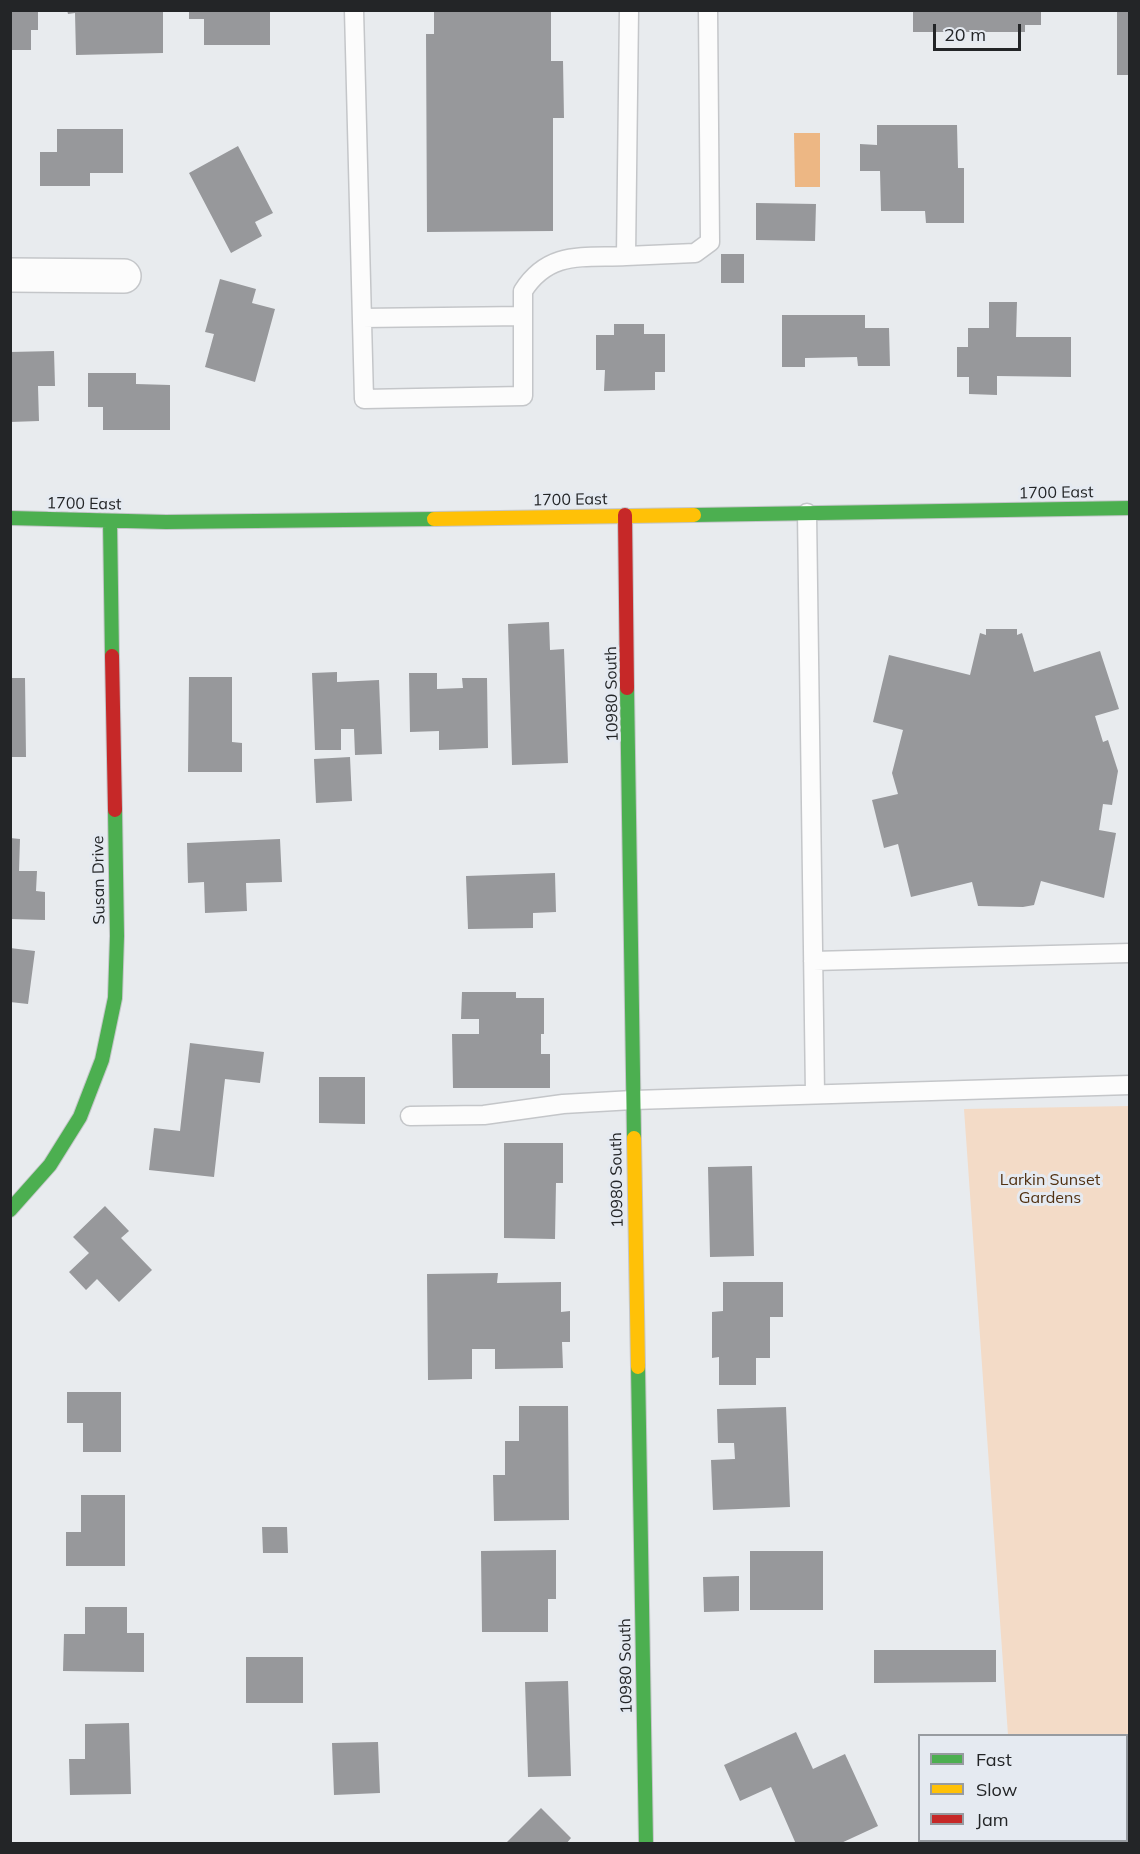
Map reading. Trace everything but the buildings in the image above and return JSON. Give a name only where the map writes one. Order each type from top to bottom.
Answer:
[{"type":"street","points":[[10,275],[124,276]]},
{"type":"street","name":"1700 East","points":[[10,519],[383,520],[1130,508]]},
{"type":"street","name":"10980 South","points":[[625,515],[646,1844]]},
{"type":"street","name":"Susan Drive","points":[[10,1210],[50,1165],[80,1117],[102,1060],[115,998],[117,936],[110,521]]},
{"type":"lane","points":[[354,10],[364,399],[523,396],[523,291],[530,279],[542,268],[559,260],[695,254],[710,242],[708,10]]},
{"type":"lane","points":[[626,256],[629,10]]},
{"type":"lane","points":[[362,318],[523,316]]},
{"type":"lane","points":[[807,513],[815,1094]]},
{"type":"lane","points":[[813,961],[1130,953]]},
{"type":"lane","points":[[410,1116],[484,1115],[563,1104],[633,1100],[1130,1085]]},
{"type":"green space","name":"Larkin Sunset Gardens","points":[[1129,1106],[1129,1843],[1016,1843],[1128,1842],[1128,1734],[1008,1734],[964,1109]]},
{"type":"shaded area","points":[[794,133],[820,133],[820,187],[795,187]]},
{"type":"traffic: fast","points":[[694,515],[1130,508]]},
{"type":"traffic: fast","points":[[10,518],[166,522],[434,519]]},
{"type":"traffic: fast","points":[[110,521],[112,656]]},
{"type":"traffic: fast","points":[[627,688],[634,1138]]},
{"type":"traffic: fast","points":[[10,1210],[50,1165],[80,1117],[102,1060],[115,998],[117,936],[115,810]]},
{"type":"traffic: fast","points":[[638,1367],[646,1844]]},
{"type":"traffic: slow","points":[[434,519],[694,515]]},
{"type":"traffic: slow","points":[[634,1138],[638,1367]]},
{"type":"traffic: jam","points":[[625,515],[627,688]]},
{"type":"traffic: jam","points":[[112,656],[115,810]]}]
